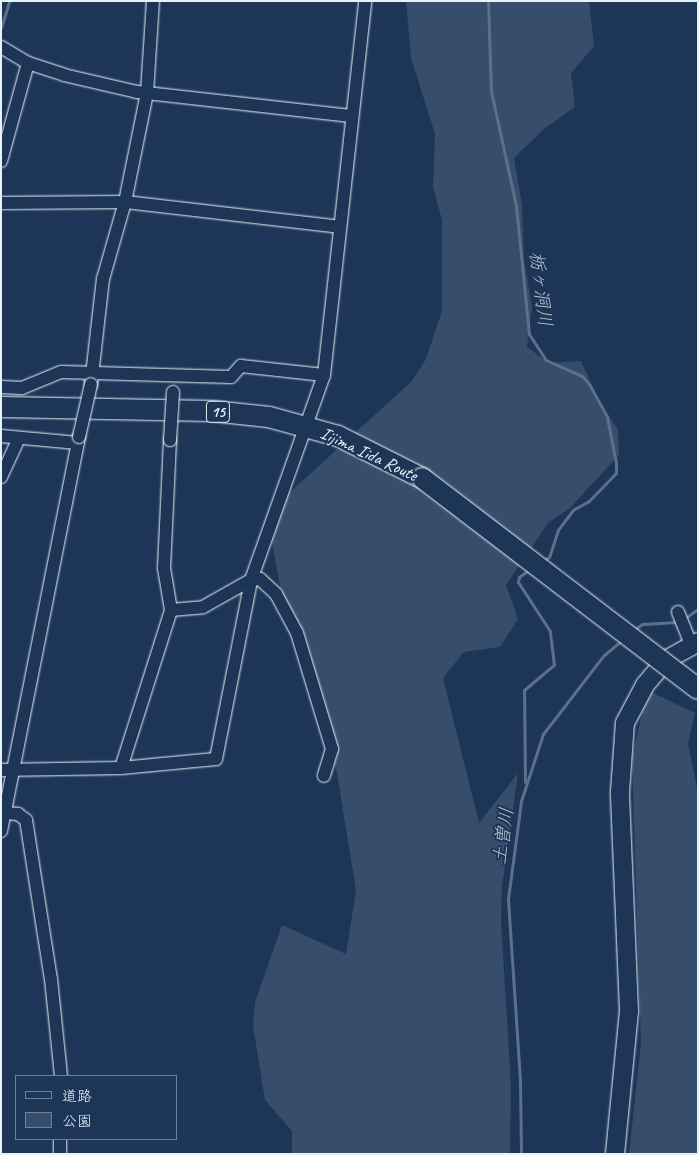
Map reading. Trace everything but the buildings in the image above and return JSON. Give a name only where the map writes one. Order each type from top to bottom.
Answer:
[{"type":"main road","name":"Iijima Iida Route","points":[[1,407],[212,411],[269,417],[307,425],[370,450],[422,478],[698,689]]},
{"type":"street","points":[[1,831],[7,770],[92,379],[103,279],[124,202],[148,92],[153,1]]},
{"type":"street","points":[[7,770],[121,768],[216,759],[251,580],[324,375],[365,1]]},
{"type":"street","points":[[1,47],[28,63],[64,76],[148,92],[352,116]]},
{"type":"street","points":[[1,161],[28,63]]},
{"type":"street","points":[[1,203],[124,202],[340,227]]},
{"type":"street","points":[[1,387],[22,388],[61,372],[92,379],[231,376],[241,366],[324,375]]},
{"type":"street","points":[[121,768],[171,610],[164,568],[174,376]]},
{"type":"street","points":[[1,436],[78,440]]},
{"type":"street","points":[[1,477],[19,438]]},
{"type":"street","points":[[171,610],[203,607],[251,580],[260,579],[276,594],[297,633],[332,748],[324,776]]},
{"type":"street","points":[[615,1154],[629,1011],[620,792],[625,723],[645,685],[666,660],[694,643],[678,612]]},
{"type":"street","points":[[4,813],[18,814],[26,820],[51,979],[61,1075]]},
{"type":"street","points":[[60,1140],[60,1154]]},
{"type":"green space","points":[[406,1],[589,1],[594,46],[571,73],[575,107],[545,128],[514,158],[522,205],[524,259],[532,307],[527,347],[549,363],[581,361],[598,399],[618,430],[619,455],[570,508],[548,523],[506,585],[518,619],[500,647],[464,652],[443,678],[479,823],[518,773],[502,887],[501,921],[511,1085],[510,1154],[292,1154],[292,1131],[265,1100],[253,1026],[255,1002],[282,925],[346,954],[356,891],[337,773],[284,607],[271,538],[276,505],[412,381],[426,359],[442,311],[442,220],[433,187],[435,134],[411,58]]},
{"type":"green space","points":[[647,690],[695,713],[688,743],[698,793],[698,1154],[629,1154],[641,1043],[632,758]]},
{"type":"waterway","points":[[1,28],[9,1]]},
{"type":"waterway","name":"栃ヶ洞川","points":[[488,1],[491,91],[516,206],[529,334],[546,360],[582,376],[589,384],[607,417],[616,463],[616,473],[589,501],[573,510],[558,530],[549,557],[542,562]]},
{"type":"waterway","name":"栃ヶ洞川","points":[[525,782],[524,690],[554,665],[550,631],[518,582],[519,577],[530,569]]},
{"type":"waterway","name":"土曽川","points":[[684,619],[698,609]]},
{"type":"waterway","name":"土曽川","points":[[633,631],[642,624],[678,622]]},
{"type":"waterway","name":"土曽川","points":[[521,1154],[520,1080],[508,899],[521,801],[543,734],[603,656],[622,640]]}]
